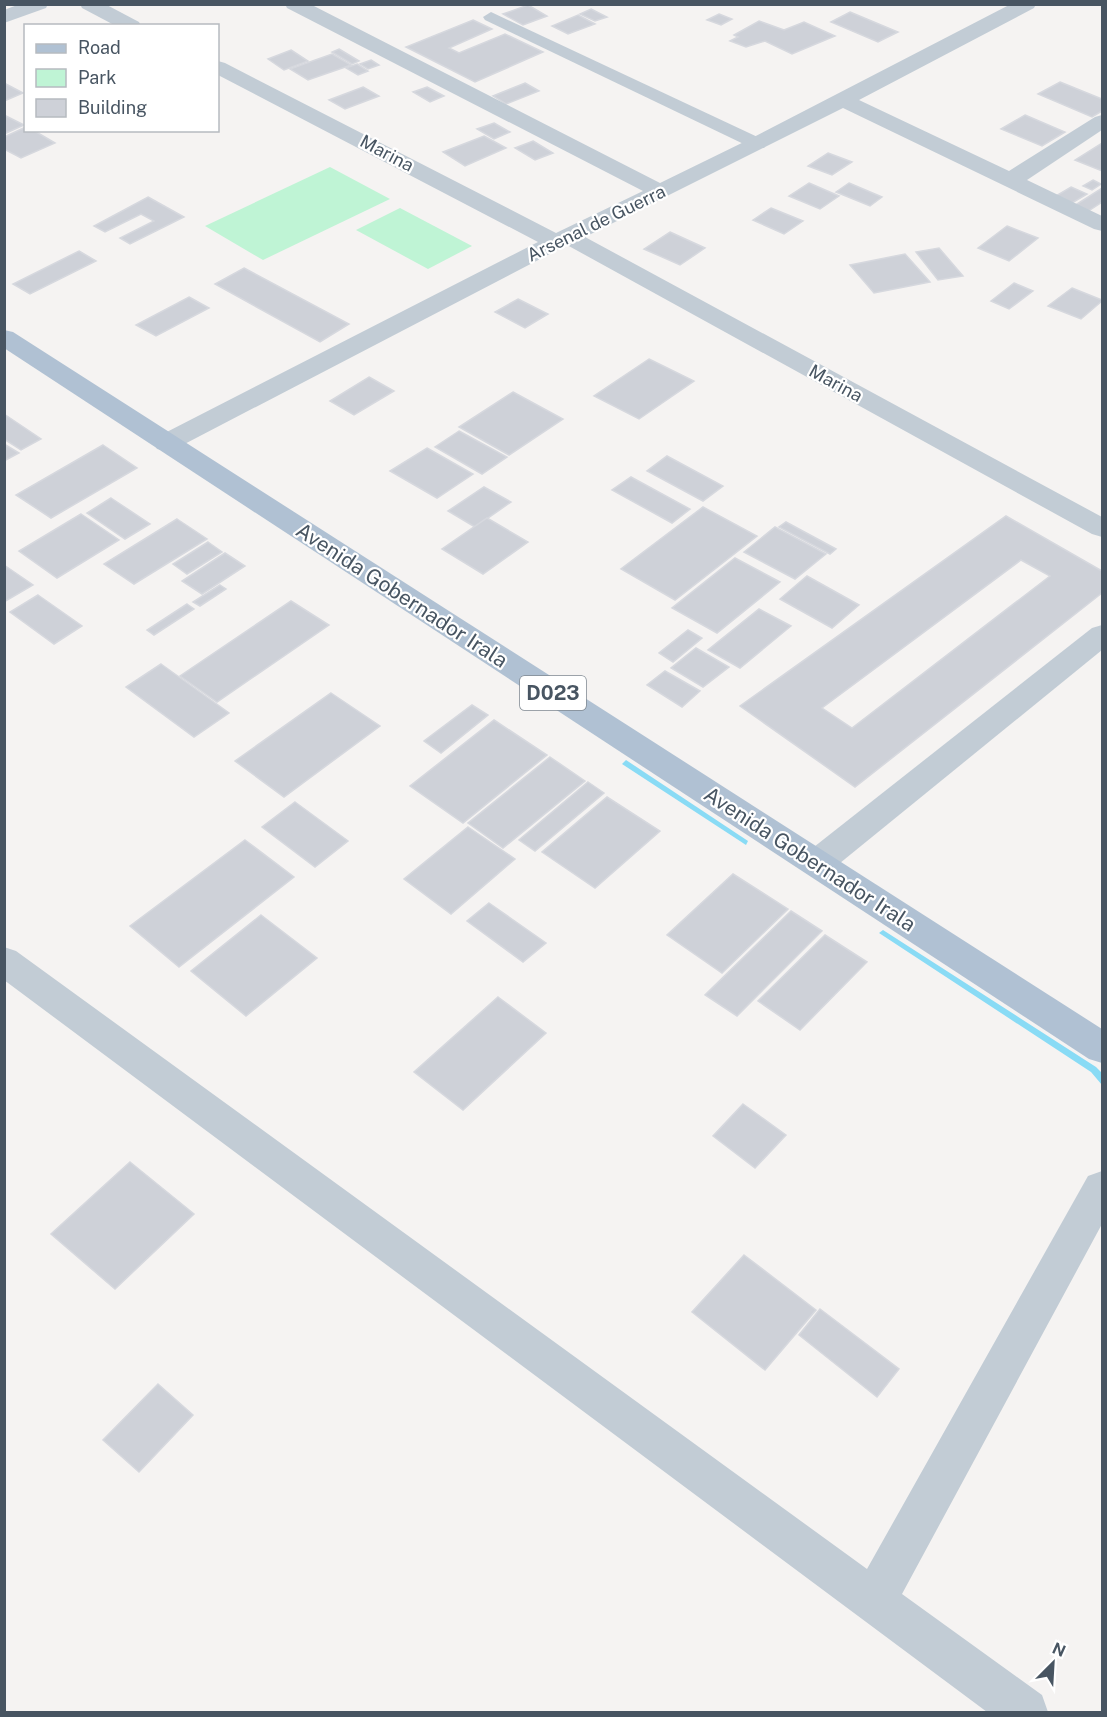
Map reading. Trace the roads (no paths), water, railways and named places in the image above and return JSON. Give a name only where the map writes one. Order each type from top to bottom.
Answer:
[{"type":"main road","name":"Avenida Gobernador Irala","points":[[4,337],[1102,1048]]},
{"type":"street","points":[[4,17],[39,4]]},
{"type":"street","points":[[89,4],[128,24]]},
{"type":"street","points":[[294,4],[661,192]]},
{"type":"street","name":"Arsenal de Guerra","points":[[166,443],[563,239],[758,144],[1027,4]]},
{"type":"street","name":"Marina","points":[[219,67],[563,239],[1102,528]]},
{"type":"street","points":[[841,99],[1102,224]]},
{"type":"street","points":[[1011,180],[1102,121]]},
{"type":"street","points":[[817,863],[1102,635]]},
{"type":"street","points":[[4,961],[1026,1713]]},
{"type":"street","points":[[874,1601],[1102,1188]]},
{"type":"lane","points":[[491,17],[758,144]]},
{"type":"water","points":[[626,760],[748,841],[746,845],[622,764]]},
{"type":"water","points":[[883,930],[1096,1067],[1102,1073],[1102,1085],[1091,1072],[879,933]]}]
